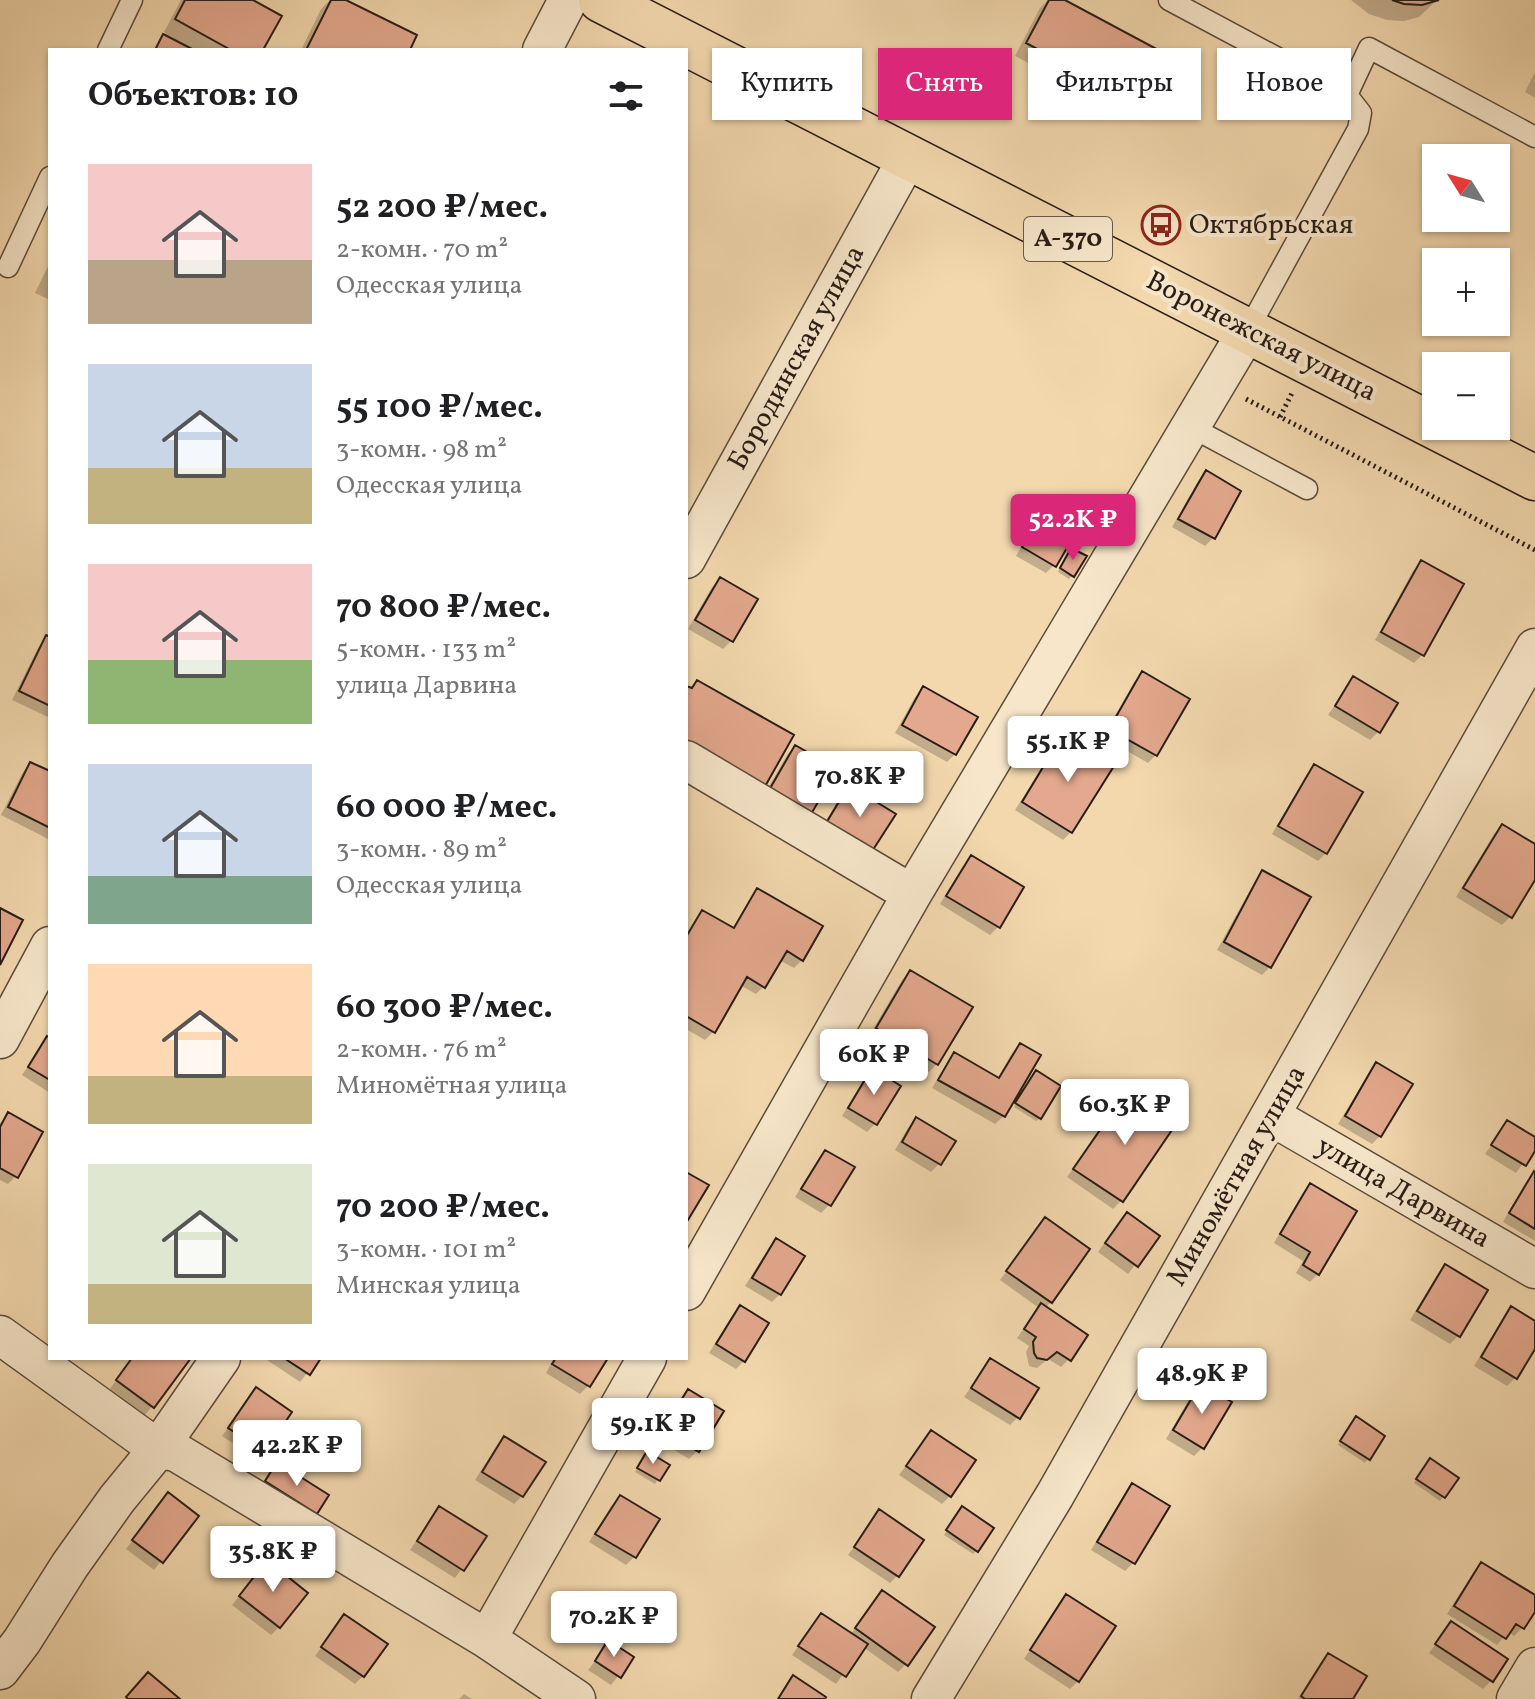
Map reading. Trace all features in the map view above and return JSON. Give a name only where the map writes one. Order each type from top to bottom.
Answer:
[{"type":"highway","name":"Воронежская улица","points":[[601,0],[1535,478]]},
{"type":"street","points":[[543,48],[568,0]]},
{"type":"street","name":"Бородинская улица","points":[[688,555],[908,157]]},
{"type":"street","points":[[688,1287],[912,894],[1248,330]]},
{"type":"street","name":"Миномётная улица","points":[[931,1699],[1055,1495],[1535,648]]},
{"type":"street","points":[[688,761],[912,894]]},
{"type":"street","points":[[0,1039],[48,950]]},
{"type":"street","name":"улица Дарвина","points":[[1271,1116],[1535,1269]]},
{"type":"street","points":[[0,1335],[158,1449],[176,1452],[487,1639],[576,1699]]},
{"type":"street","points":[[0,1670],[93,1532],[158,1449],[220,1360]]},
{"type":"street","points":[[487,1639],[646,1360]]},
{"type":"street","points":[[1516,1699],[1535,1667]]},
{"type":"lane","points":[[109,48],[132,0]]},
{"type":"lane","points":[[1169,0],[1259,48]]},
{"type":"lane","points":[[1351,86],[1369,48],[1535,137]]},
{"type":"lane","points":[[1248,330],[1358,129],[1361,113],[1351,100]]},
{"type":"lane","points":[[8,267],[48,181]]},
{"type":"lane","points":[[1191,427],[1307,489]]},
{"type":"path","points":[[1217,383],[1535,550]]},
{"type":"building","points":[[185,0],[253,0],[282,16],[264,48],[227,48],[175,19]]},
{"type":"building","points":[[331,0],[346,0],[417,35],[411,48],[307,48]]},
{"type":"building","points":[[1049,0],[1065,0],[1155,48],[1035,48],[1026,43]]},
{"type":"building","points":[[1392,0],[1439,0],[1422,5]]},
{"type":"building","points":[[163,34],[190,48],[156,48]]},
{"type":"building","points":[[1206,470],[1241,491],[1215,539],[1178,519]]},
{"type":"building","points":[[1052,496],[1086,515],[1056,567],[1022,547]]},
{"type":"building","points":[[1071,548],[1087,556],[1074,577],[1060,568]]},
{"type":"building","points":[[1421,560],[1464,584],[1424,656],[1381,632]]},
{"type":"building","points":[[720,577],[758,599],[733,642],[695,620]]},
{"type":"building","points":[[46,635],[48,636],[48,705],[19,691]]},
{"type":"building","points":[[1142,671],[1190,699],[1157,756],[1109,729]]},
{"type":"building","points":[[1353,676],[1398,703],[1380,733],[1335,706]]},
{"type":"building","points":[[697,680],[794,735],[763,790],[688,746],[688,687],[692,688]]},
{"type":"building","points":[[923,686],[978,717],[956,755],[902,725]]},
{"type":"building","points":[[1063,734],[1114,766],[1072,833],[1022,802]]},
{"type":"building","points":[[795,745],[837,769],[810,816],[768,792]]},
{"type":"building","points":[[30,762],[48,770],[48,827],[8,807]]},
{"type":"building","points":[[1314,764],[1363,792],[1327,854],[1278,826]]},
{"type":"building","points":[[849,785],[896,814],[871,853],[825,825]]},
{"type":"building","points":[[1502,824],[1535,844],[1535,880],[1512,918],[1463,888]]},
{"type":"building","points":[[971,855],[1024,887],[1000,928],[946,896]]},
{"type":"building","points":[[1262,870],[1311,897],[1271,968],[1224,942]]},
{"type":"building","points":[[757,888],[823,926],[803,961],[787,951],[765,988],[747,977],[715,1033],[688,1017],[688,934],[702,910],[734,928]]},
{"type":"building","points":[[0,908],[23,920],[0,965]]},
{"type":"building","points":[[910,970],[973,1007],[938,1065],[876,1028]]},
{"type":"building","points":[[47,1036],[48,1079],[28,1067]]},
{"type":"building","points":[[1020,1043],[1041,1055],[1005,1117],[938,1080],[954,1052],[999,1078]]},
{"type":"building","points":[[1376,1062],[1413,1084],[1381,1137],[1345,1116]]},
{"type":"building","points":[[872,1068],[901,1086],[877,1125],[848,1108]]},
{"type":"building","points":[[1036,1070],[1061,1086],[1041,1119],[1015,1103]]},
{"type":"building","points":[[1127,1091],[1176,1124],[1123,1202],[1073,1169]]},
{"type":"building","points":[[8,1112],[43,1132],[18,1178],[0,1168],[0,1127]]},
{"type":"building","points":[[916,1117],[956,1141],[941,1165],[902,1142]]},
{"type":"building","points":[[1507,1120],[1535,1137],[1535,1151],[1526,1166],[1491,1145]]},
{"type":"building","points":[[825,1150],[855,1167],[831,1206],[801,1189]]},
{"type":"building","points":[[1535,1172],[1535,1229],[1509,1213]]},
{"type":"building","points":[[688,1173],[709,1185],[688,1220]]},
{"type":"building","points":[[1310,1183],[1357,1211],[1319,1275],[1303,1265],[1310,1252],[1280,1234]]},
{"type":"building","points":[[1127,1212],[1160,1236],[1138,1267],[1105,1243]]},
{"type":"building","points":[[1045,1217],[1090,1249],[1052,1303],[1006,1271]]},
{"type":"building","points":[[776,1238],[805,1256],[781,1295],[752,1278]]},
{"type":"building","points":[[1445,1264],[1488,1290],[1460,1337],[1417,1311]]},
{"type":"building","points":[[1041,1303],[1088,1335],[1071,1361],[1057,1352],[1047,1360],[1037,1358],[1034,1353],[1036,1337],[1024,1329]]},
{"type":"building","points":[[740,1305],[769,1323],[745,1362],[716,1344]]},
{"type":"building","points":[[1511,1306],[1535,1321],[1535,1349],[1517,1379],[1481,1357]]},
{"type":"building","points":[[990,1358],[1039,1388],[1020,1419],[971,1388]]},
{"type":"building","points":[[131,1360],[190,1360],[154,1408],[116,1380]]},
{"type":"building","points":[[287,1360],[320,1360],[310,1375]]},
{"type":"building","points":[[555,1360],[607,1360],[590,1387],[552,1364]]},
{"type":"building","points":[[1200,1384],[1232,1402],[1204,1449],[1173,1430]]},
{"type":"building","points":[[256,1387],[292,1412],[265,1452],[228,1428]]},
{"type":"building","points":[[688,1389],[724,1411],[699,1452],[663,1430]]},
{"type":"building","points":[[1356,1416],[1385,1436],[1370,1460],[1340,1441]]},
{"type":"building","points":[[931,1430],[976,1460],[951,1497],[906,1466]]},
{"type":"building","points":[[504,1436],[546,1462],[523,1497],[482,1472]]},
{"type":"building","points":[[647,1451],[670,1465],[660,1481],[637,1468]]},
{"type":"building","points":[[1430,1458],[1459,1478],[1445,1498],[1416,1479]]},
{"type":"building","points":[[277,1462],[329,1495],[317,1514],[265,1481]]},
{"type":"building","points":[[1132,1483],[1170,1506],[1135,1564],[1097,1542]]},
{"type":"building","points":[[168,1492],[199,1516],[163,1563],[132,1540]]},
{"type":"building","points":[[620,1495],[660,1519],[636,1558],[595,1534]]},
{"type":"building","points":[[439,1506],[487,1536],[464,1571],[417,1541]]},
{"type":"building","points":[[962,1506],[994,1528],[978,1552],[946,1530]]},
{"type":"building","points":[[879,1509],[924,1540],[899,1577],[854,1547]]},
{"type":"building","points":[[267,1560],[308,1593],[280,1628],[239,1596]]},
{"type":"building","points":[[1481,1562],[1535,1595],[1535,1612],[1524,1629],[1516,1624],[1506,1639],[1454,1606]]},
{"type":"building","points":[[882,1590],[935,1627],[908,1666],[855,1628]]},
{"type":"building","points":[[1066,1594],[1116,1626],[1079,1682],[1030,1650]]},
{"type":"building","points":[[821,1613],[868,1644],[846,1677],[798,1646]]},
{"type":"building","points":[[344,1614],[388,1644],[364,1677],[321,1647]]},
{"type":"building","points":[[1451,1621],[1508,1659],[1493,1682],[1435,1644]]},
{"type":"building","points":[[608,1640],[634,1657],[621,1678],[595,1661]]},
{"type":"building","points":[[1328,1653],[1367,1676],[1353,1699],[1305,1699],[1301,1696]]},
{"type":"building","points":[[148,1672],[180,1699],[128,1699],[126,1697]]},
{"type":"building","points":[[793,1675],[826,1697],[825,1699],[778,1699]]},
{"type":"place","name":"Октябрьская","points":[[1161,225]]}]
